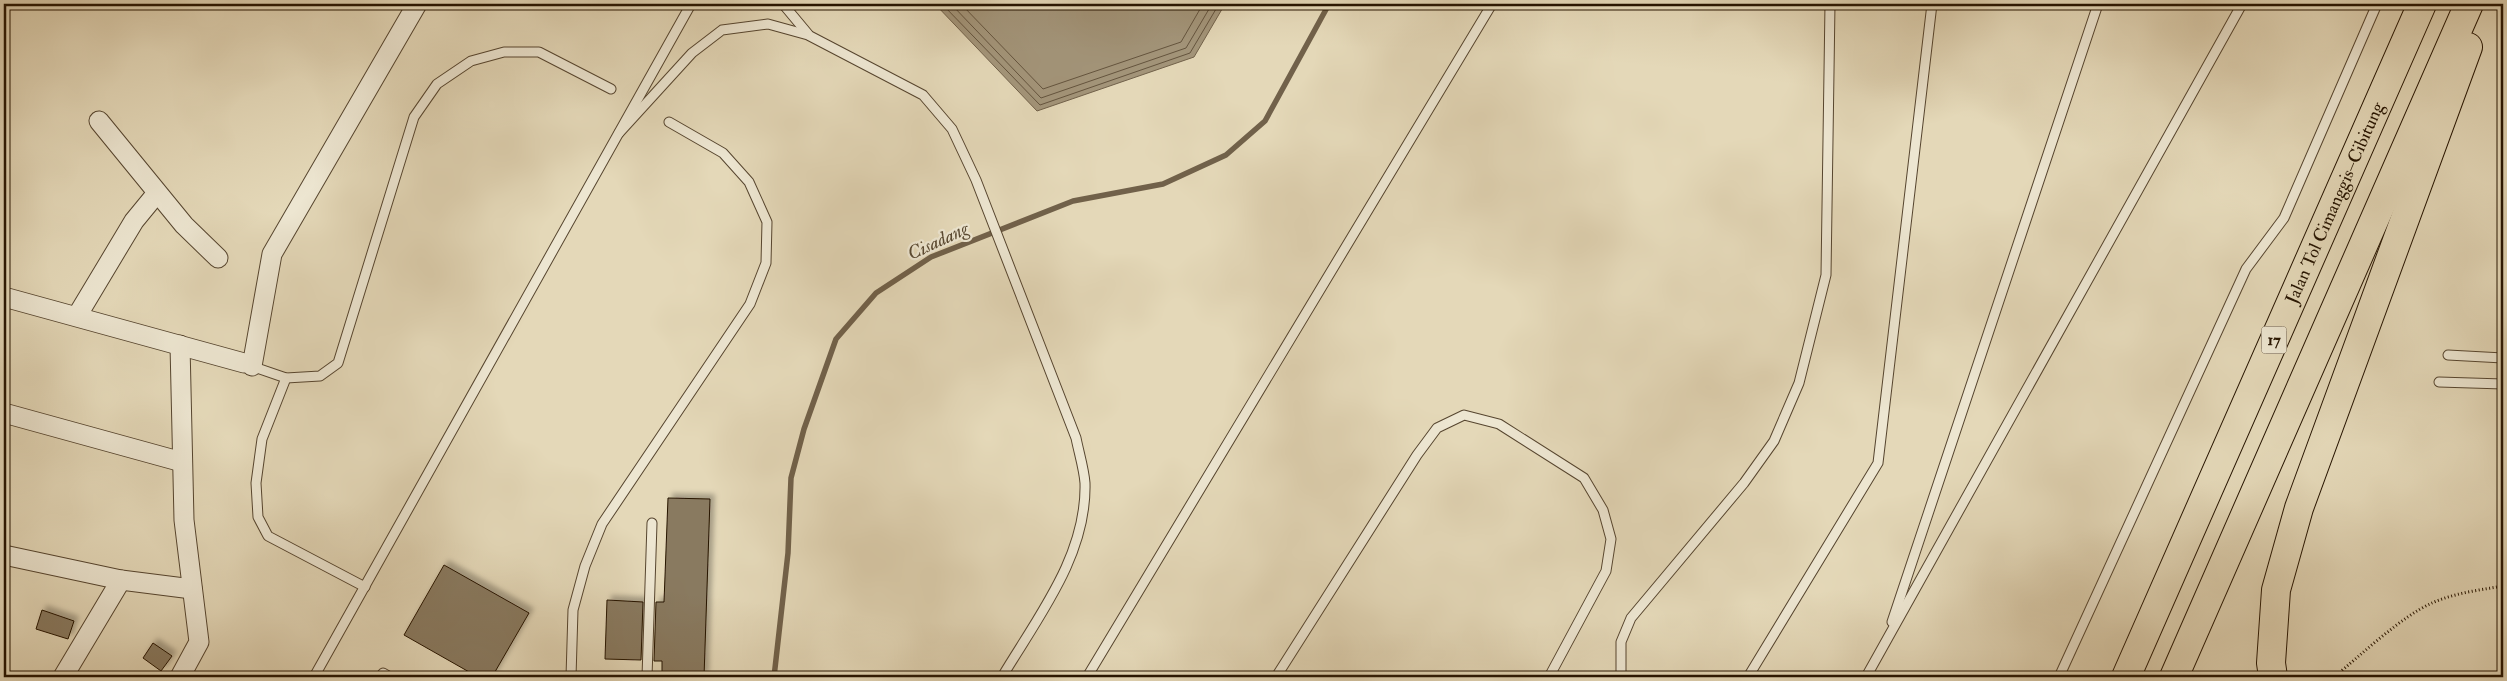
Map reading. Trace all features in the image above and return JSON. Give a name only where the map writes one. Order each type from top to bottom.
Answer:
[{"type":"highway","name":"Jalan Tol Cimanggis–Cibitung","points":[[2126,677],[2422,4]]},
{"type":"highway","points":[[2174,677],[2468,4]]},
{"type":"highway","points":[[2273,677],[2271,663],[2276,590],[2299,508],[2484,4]]},
{"type":"street","points":[[4,297],[180,344],[248,365],[272,254],[417,4]]},
{"type":"street","points":[[98,121],[184,225],[218,258]]},
{"type":"street","points":[[77,316],[134,221],[156,193]]},
{"type":"street","points":[[180,344],[185,538],[199,642],[180,677]]},
{"type":"street","points":[[4,413],[182,462]]},
{"type":"street","points":[[4,555],[121,580],[192,589]]},
{"type":"street","points":[[63,677],[121,580]]},
{"type":"lane","points":[[314,677],[691,4]]},
{"type":"lane","points":[[783,4],[808,35]]},
{"type":"lane","points":[[1087,677],[1492,4]]},
{"type":"lane","points":[[1621,677],[1620,642],[1631,618],[1744,483],[1774,441],[1799,383],[1826,275],[1830,4]]},
{"type":"lane","points":[[1748,677],[1878,463],[1932,4]]},
{"type":"lane","points":[[1885,642],[2098,4]]},
{"type":"lane","points":[[1866,677],[2242,4]]},
{"type":"lane","points":[[2059,677],[2246,269],[2284,218],[2377,4]]},
{"type":"lane","points":[[619,133],[692,53],[722,30],[768,24],[808,35],[923,95],[952,129],[976,180],[1010,264],[1076,438],[1084,483],[1079,536],[1064,572],[1002,677]]},
{"type":"lane","points":[[248,365],[286,378],[320,376],[338,363],[414,117],[437,84],[471,61],[504,52],[539,52],[611,89]]},
{"type":"lane","points":[[571,677],[573,610],[584,566],[602,524],[750,304],[766,263],[768,222],[749,182],[723,153],[669,122]]},
{"type":"lane","points":[[2448,355],[2503,358]]},
{"type":"lane","points":[[286,378],[262,439],[256,483],[258,516],[268,536],[365,587]]},
{"type":"lane","points":[[2439,382],[2503,384]]},
{"type":"lane","points":[[1276,677],[1417,455],[1437,428],[1464,415],[1499,424],[1584,478],[1603,510],[1611,539],[1606,571],[1549,677]]},
{"type":"lane","points":[[647,677],[652,523]]},
{"type":"path","points":[[2334,677],[2396,627],[2431,603],[2460,594],[2503,586]]},
{"type":"water","points":[[935,4],[1225,4],[1194,57],[1037,111]]},
{"type":"building","points":[[668,498],[710,499],[704,677],[662,677],[662,661],[654,661],[656,602],[664,602]]},
{"type":"building","points":[[444,565],[529,613],[492,677],[478,677],[404,635]]},
{"type":"building","points":[[607,600],[643,602],[641,660],[605,659]]},
{"type":"building","points":[[42,610],[74,621],[68,639],[36,629]]},
{"type":"building","points":[[153,643],[172,656],[161,671],[143,658]]},
{"type":"waterway","name":"Cisadang","points":[[774,677],[788,553],[791,478],[804,429],[836,339],[876,293],[931,257],[1073,201],[1163,184],[1226,155],[1265,121],[1329,4]]}]
